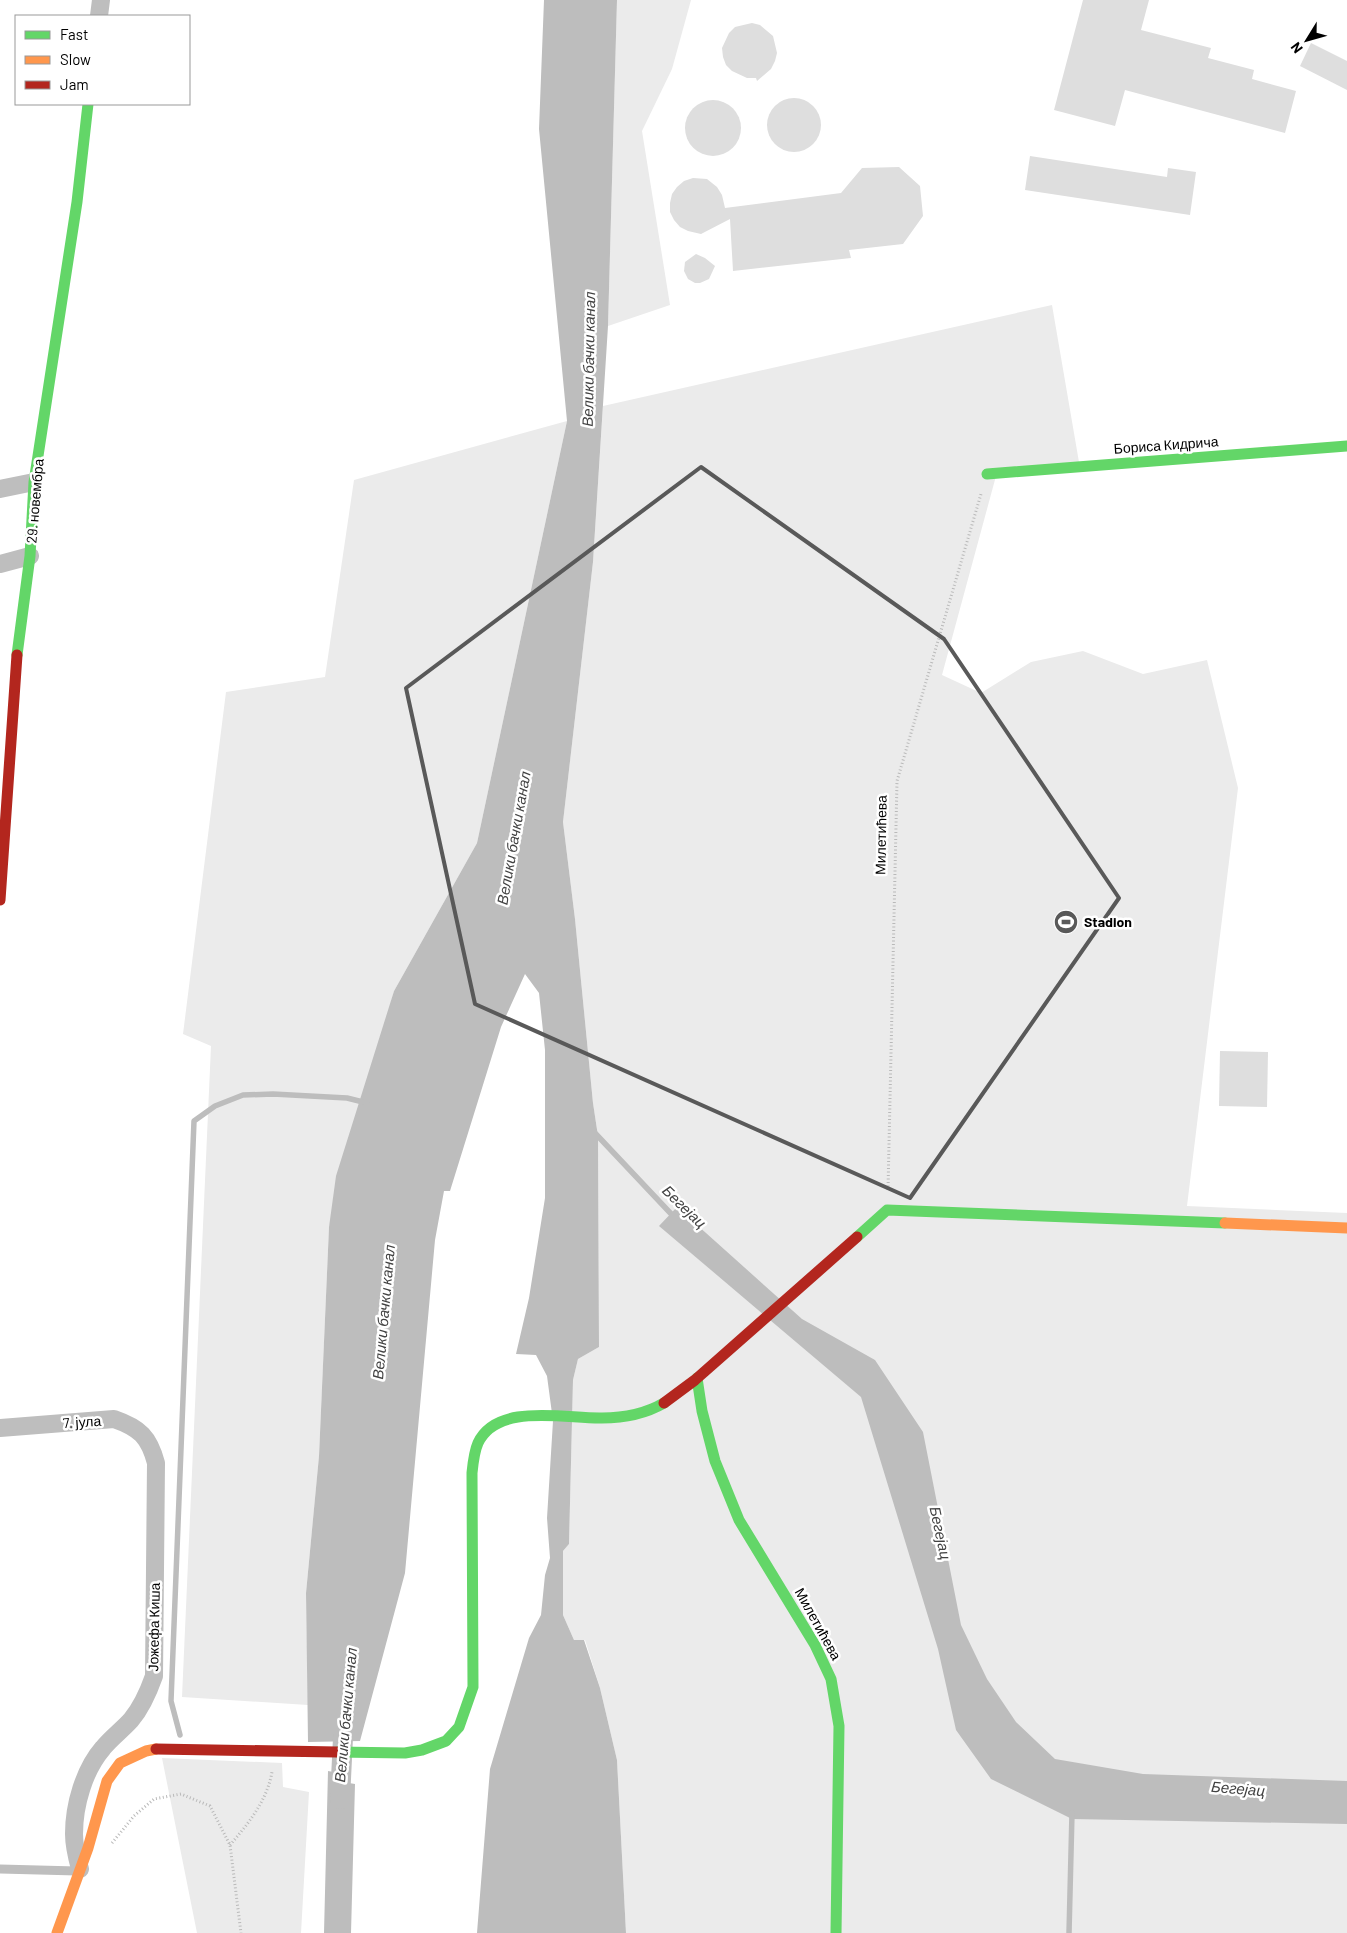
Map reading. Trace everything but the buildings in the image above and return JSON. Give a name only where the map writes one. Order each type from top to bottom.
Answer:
[{"type":"street","points":[[99,15],[101,0]]},
{"type":"street","name":"29. новембра","points":[[0,900],[18,647],[30,556],[34,482],[77,202],[88,105]]},
{"type":"street","name":"Бориса Кидрича","points":[[987,474],[1347,446]]},
{"type":"street","points":[[0,489],[34,482]]},
{"type":"street","points":[[0,564],[30,556]]},
{"type":"street","points":[[887,1210],[1347,1228]]},
{"type":"street","name":"Јожефа Киша","points":[[57,1933],[80,1871],[107,1781],[120,1762],[146,1751],[161,1748],[405,1753],[432,1749],[454,1735],[463,1721],[473,1687],[472,1473],[474,1457],[482,1438],[496,1424],[509,1418],[588,1418],[638,1414],[653,1409],[696,1378],[887,1210]]},
{"type":"street","name":"Милетићева","points":[[696,1378],[715,1461],[739,1520],[815,1645],[831,1679],[839,1726],[836,1933]]},
{"type":"street","name":"7. јула","points":[[0,1428],[114,1419],[129,1424],[138,1430],[152,1449]]},
{"type":"street","name":"Јожефа Киша","points":[[80,1871],[74,1835],[79,1798],[85,1780],[94,1760],[103,1748],[130,1721],[148,1696],[154,1676],[156,1463],[152,1449]]},
{"type":"lane","points":[[0,1869],[80,1871]]},
{"type":"path","name":"Милетићева","points":[[887,1210],[897,781],[987,474]]},
{"type":"path","points":[[230,1845],[253,1818],[270,1781],[276,1749]]},
{"type":"path","points":[[109,1846],[116,1840],[134,1816],[154,1799],[180,1794],[210,1806],[230,1845],[241,1933]]},
{"type":"highlighted area","points":[[701,467],[944,639],[1119,898],[910,1198],[475,1004],[406,688]]},
{"type":"shaded area","points":[[617,0],[691,0],[672,69],[642,131],[670,305],[608,326]]},
{"type":"shaded area","points":[[1052,305],[1080,468],[996,476],[942,675],[981,693],[1031,662],[1083,651],[1143,674],[1207,660],[1238,788],[1187,1206],[1347,1213],[1347,1933],[626,1933],[617,1760],[600,1688],[585,1640],[574,1640],[563,1615],[563,1551],[569,1544],[573,1380],[578,1359],[599,1347],[598,1136],[563,822],[593,562],[603,406]]},
{"type":"shaded area","points":[[567,421],[477,843],[394,991],[329,1227],[319,1456],[306,1593],[308,1705],[182,1697],[211,1046],[183,1034],[226,692],[325,677],[354,480]]},
{"type":"shaded area","points":[[162,1758],[282,1763],[283,1787],[309,1792],[301,1933],[197,1933]]},
{"type":"water","points":[[544,0],[617,0],[608,326],[593,562],[563,822],[598,1136],[599,1347],[578,1359],[573,1380],[569,1544],[563,1551],[563,1615],[574,1640],[584,1640],[600,1688],[617,1760],[626,1933],[477,1933],[490,1769],[529,1638],[541,1615],[545,1575],[550,1558],[547,1518],[553,1421],[547,1376],[536,1355],[516,1354],[529,1298],[545,1198],[545,1050],[539,993],[525,974],[501,1027],[450,1191],[444,1191],[435,1240],[405,1573],[360,1741],[308,1742],[306,1593],[319,1456],[329,1227],[336,1176],[394,991],[477,843],[567,421],[539,129]]},
{"type":"water","points":[[677,1207],[802,1319],[875,1360],[923,1432],[961,1625],[987,1679],[1016,1722],[1055,1759],[1143,1774],[1347,1781],[1347,1824],[1072,1819],[991,1779],[956,1730],[938,1649],[861,1397],[659,1226]]},
{"type":"water","points":[[328,1771],[350,1775],[349,1783],[355,1784],[351,1933],[324,1933]]},
{"type":"waterway","points":[[180,1735],[171,1701],[194,1121],[215,1106],[243,1095],[273,1094],[347,1098],[367,1103]]},
{"type":"waterway","name":"Бегејац","points":[[594,1132],[675,1218]]},
{"type":"waterway","name":"Велики бачки канал","points":[[340,1799],[343,1738]]},
{"type":"waterway","points":[[1069,1933],[1072,1813]]},
{"type":"traffic: fast","points":[[17,655],[30,556],[34,482],[77,202],[88,105]]},
{"type":"traffic: fast","points":[[987,474],[1347,446]]},
{"type":"traffic: fast","points":[[857,1237],[887,1210],[1225,1223]]},
{"type":"traffic: fast","points":[[697,1378],[702,1411],[715,1461],[739,1520],[815,1645],[831,1679],[839,1726],[836,1933]]},
{"type":"traffic: fast","points":[[337,1752],[405,1753],[422,1750],[446,1741],[459,1727],[473,1687],[472,1473],[478,1443],[487,1430],[500,1422],[516,1417],[618,1417],[642,1413],[664,1403]]},
{"type":"traffic: slow","points":[[1225,1223],[1347,1228]]},
{"type":"traffic: slow","points":[[57,1933],[88,1848],[107,1781],[120,1763],[146,1751],[156,1749]]},
{"type":"traffic: jam","points":[[0,900],[17,655]]},
{"type":"traffic: jam","points":[[664,1403],[695,1380],[857,1237]]},
{"type":"traffic: jam","points":[[156,1749],[337,1752]]},
{"type":"place","name":"Stadion","points":[[1066,922]]}]
